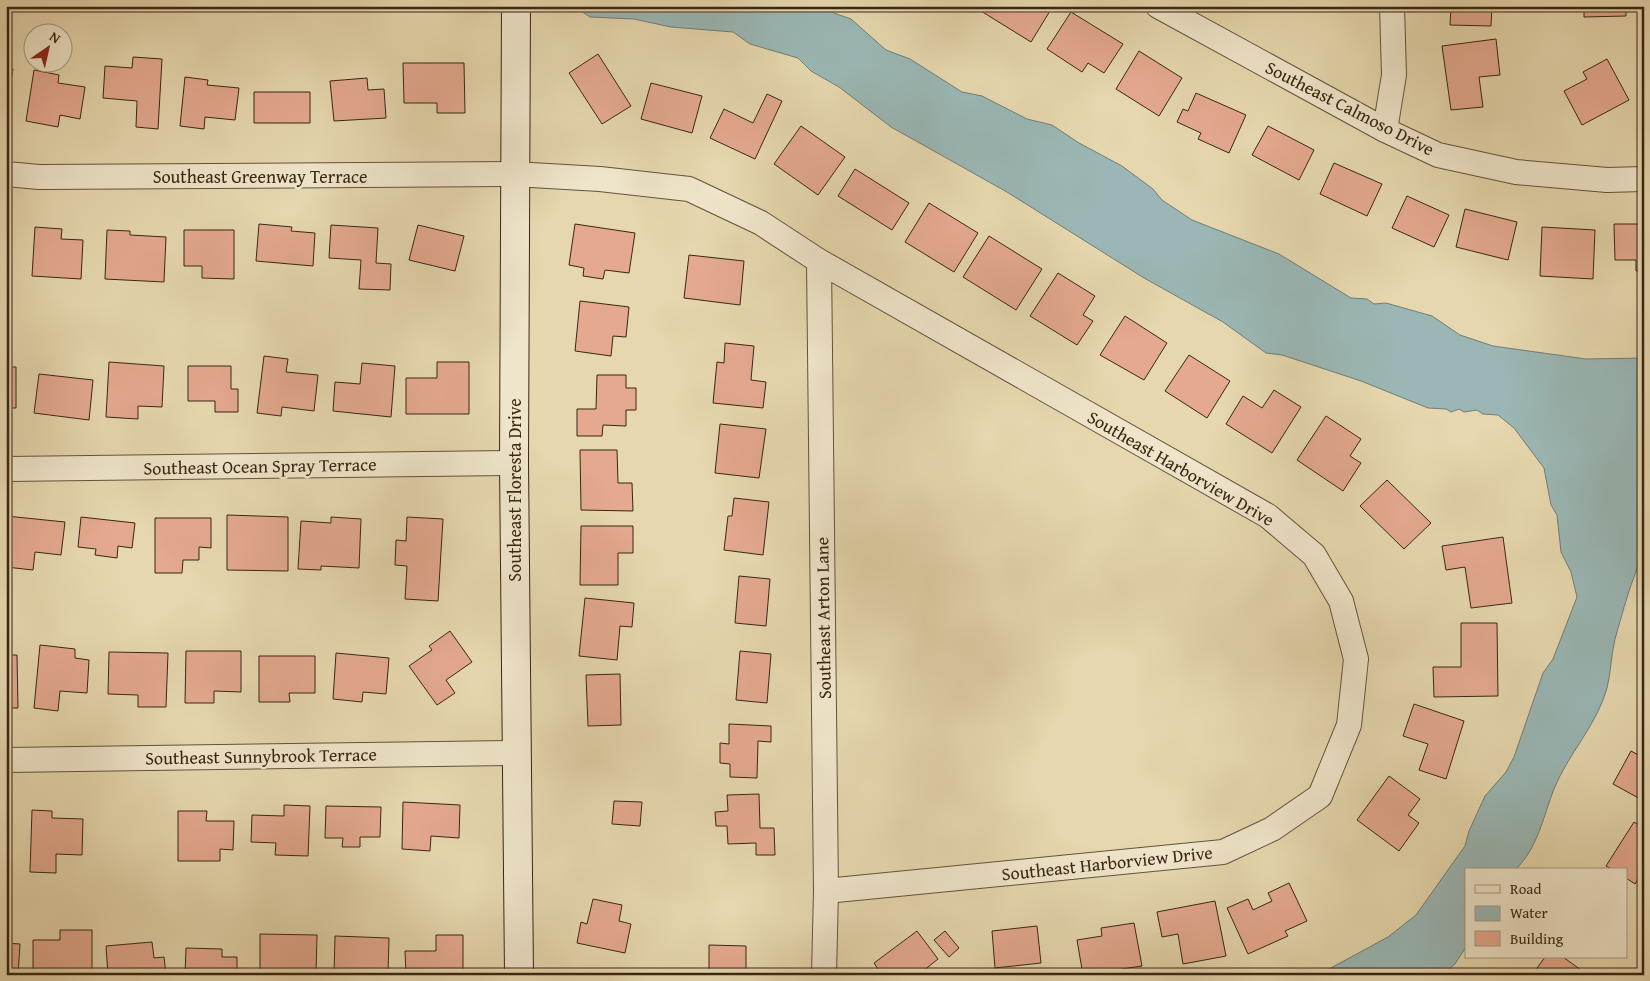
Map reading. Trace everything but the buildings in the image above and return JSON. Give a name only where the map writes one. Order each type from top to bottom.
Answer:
[{"type":"street","name":"Southeast Floresta Drive","points":[[516,6],[514,463],[519,975]]},
{"type":"street","name":"Southeast Calmoso Drive","points":[[1158,6],[1385,130],[1438,155],[1516,172],[1607,180],[1644,179]]},
{"type":"street","points":[[1385,130],[1394,75],[1392,6]]},
{"type":"street","name":"Southeast Greenway Terrace","points":[[6,174],[39,177],[514,174],[600,179],[689,189],[761,223],[819,261]]},
{"type":"street","name":"Southeast Arton Lane","points":[[819,261],[826,891],[824,975]]},
{"type":"street","name":"Southeast Harborview Drive","points":[[819,261],[1268,516],[1314,555],[1341,601],[1356,659],[1349,725],[1320,796],[1272,829],[1223,852],[826,891]]},
{"type":"street","name":"Southeast Ocean Spray Terrace","points":[[6,470],[514,463]]},
{"type":"street","name":"Southeast Sunnybrook Terrace","points":[[6,760],[516,753]]},
{"type":"water","points":[[580,6],[814,6],[851,19],[886,50],[910,59],[962,92],[982,96],[1027,119],[1052,125],[1079,143],[1122,166],[1153,189],[1162,200],[1192,220],[1279,254],[1351,298],[1367,299],[1374,304],[1386,303],[1432,316],[1460,335],[1493,346],[1586,359],[1644,358],[1644,553],[1631,585],[1615,639],[1607,688],[1590,727],[1560,776],[1535,842],[1523,861],[1517,868],[1465,868],[1465,949],[1455,964],[1442,975],[1318,975],[1388,937],[1416,915],[1465,846],[1469,831],[1485,796],[1506,772],[1514,757],[1543,673],[1553,659],[1577,597],[1571,572],[1561,552],[1557,515],[1551,505],[1544,468],[1514,428],[1498,415],[1483,414],[1477,410],[1464,412],[1459,409],[1451,412],[1446,409],[1428,408],[1361,381],[1282,355],[1266,353],[1223,322],[1144,278],[1007,192],[891,127],[839,87],[811,71],[798,58],[750,44],[733,32],[671,27],[634,19],[590,17],[581,11]]}]
